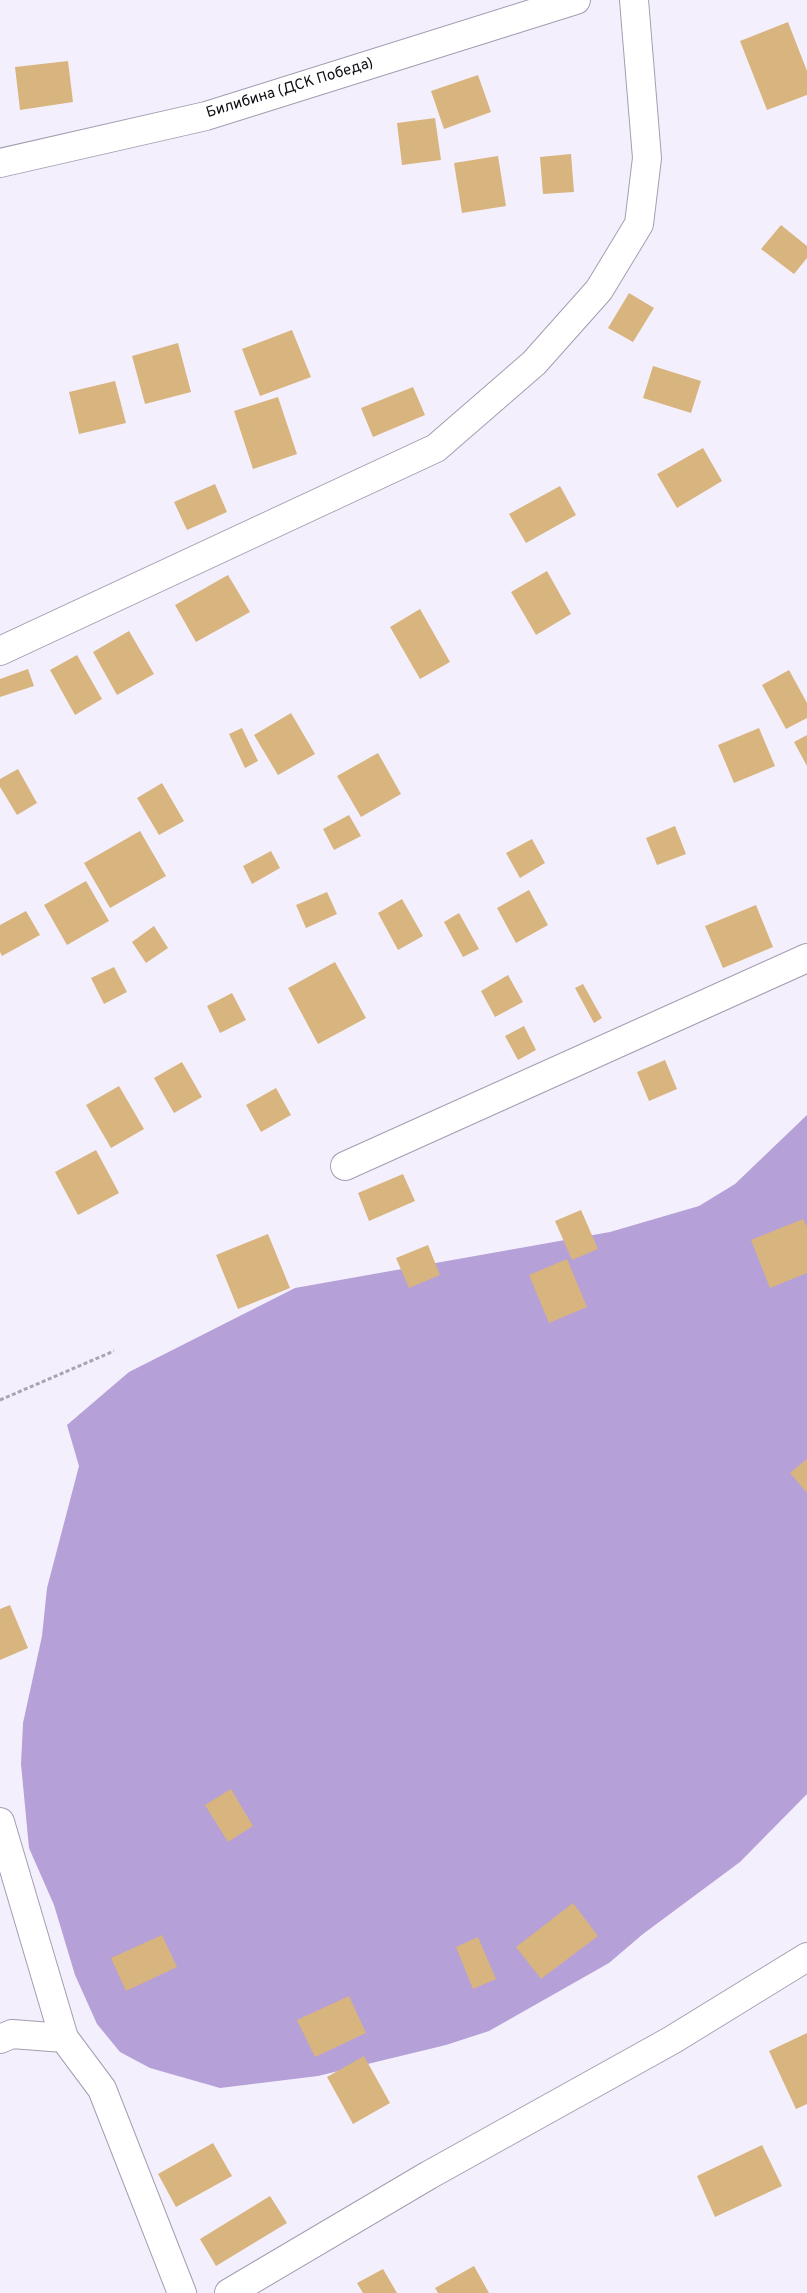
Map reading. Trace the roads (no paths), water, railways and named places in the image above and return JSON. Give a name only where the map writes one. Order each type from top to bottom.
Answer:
[{"type":"street","name":"Билибина (ДСК Победа)","points":[[0,163],[206,116],[576,0]]},
{"type":"street","points":[[0,651],[436,448],[534,363],[599,290],[638,224],[647,158],[634,0]]},
{"type":"street","points":[[345,1166],[807,958]]},
{"type":"street","points":[[0,1822],[64,2038],[102,2089],[182,2293]]},
{"type":"street","points":[[229,2293],[429,2175],[672,2040],[807,1957]]},
{"type":"street","points":[[0,2039],[12,2034],[64,2038]]}]
